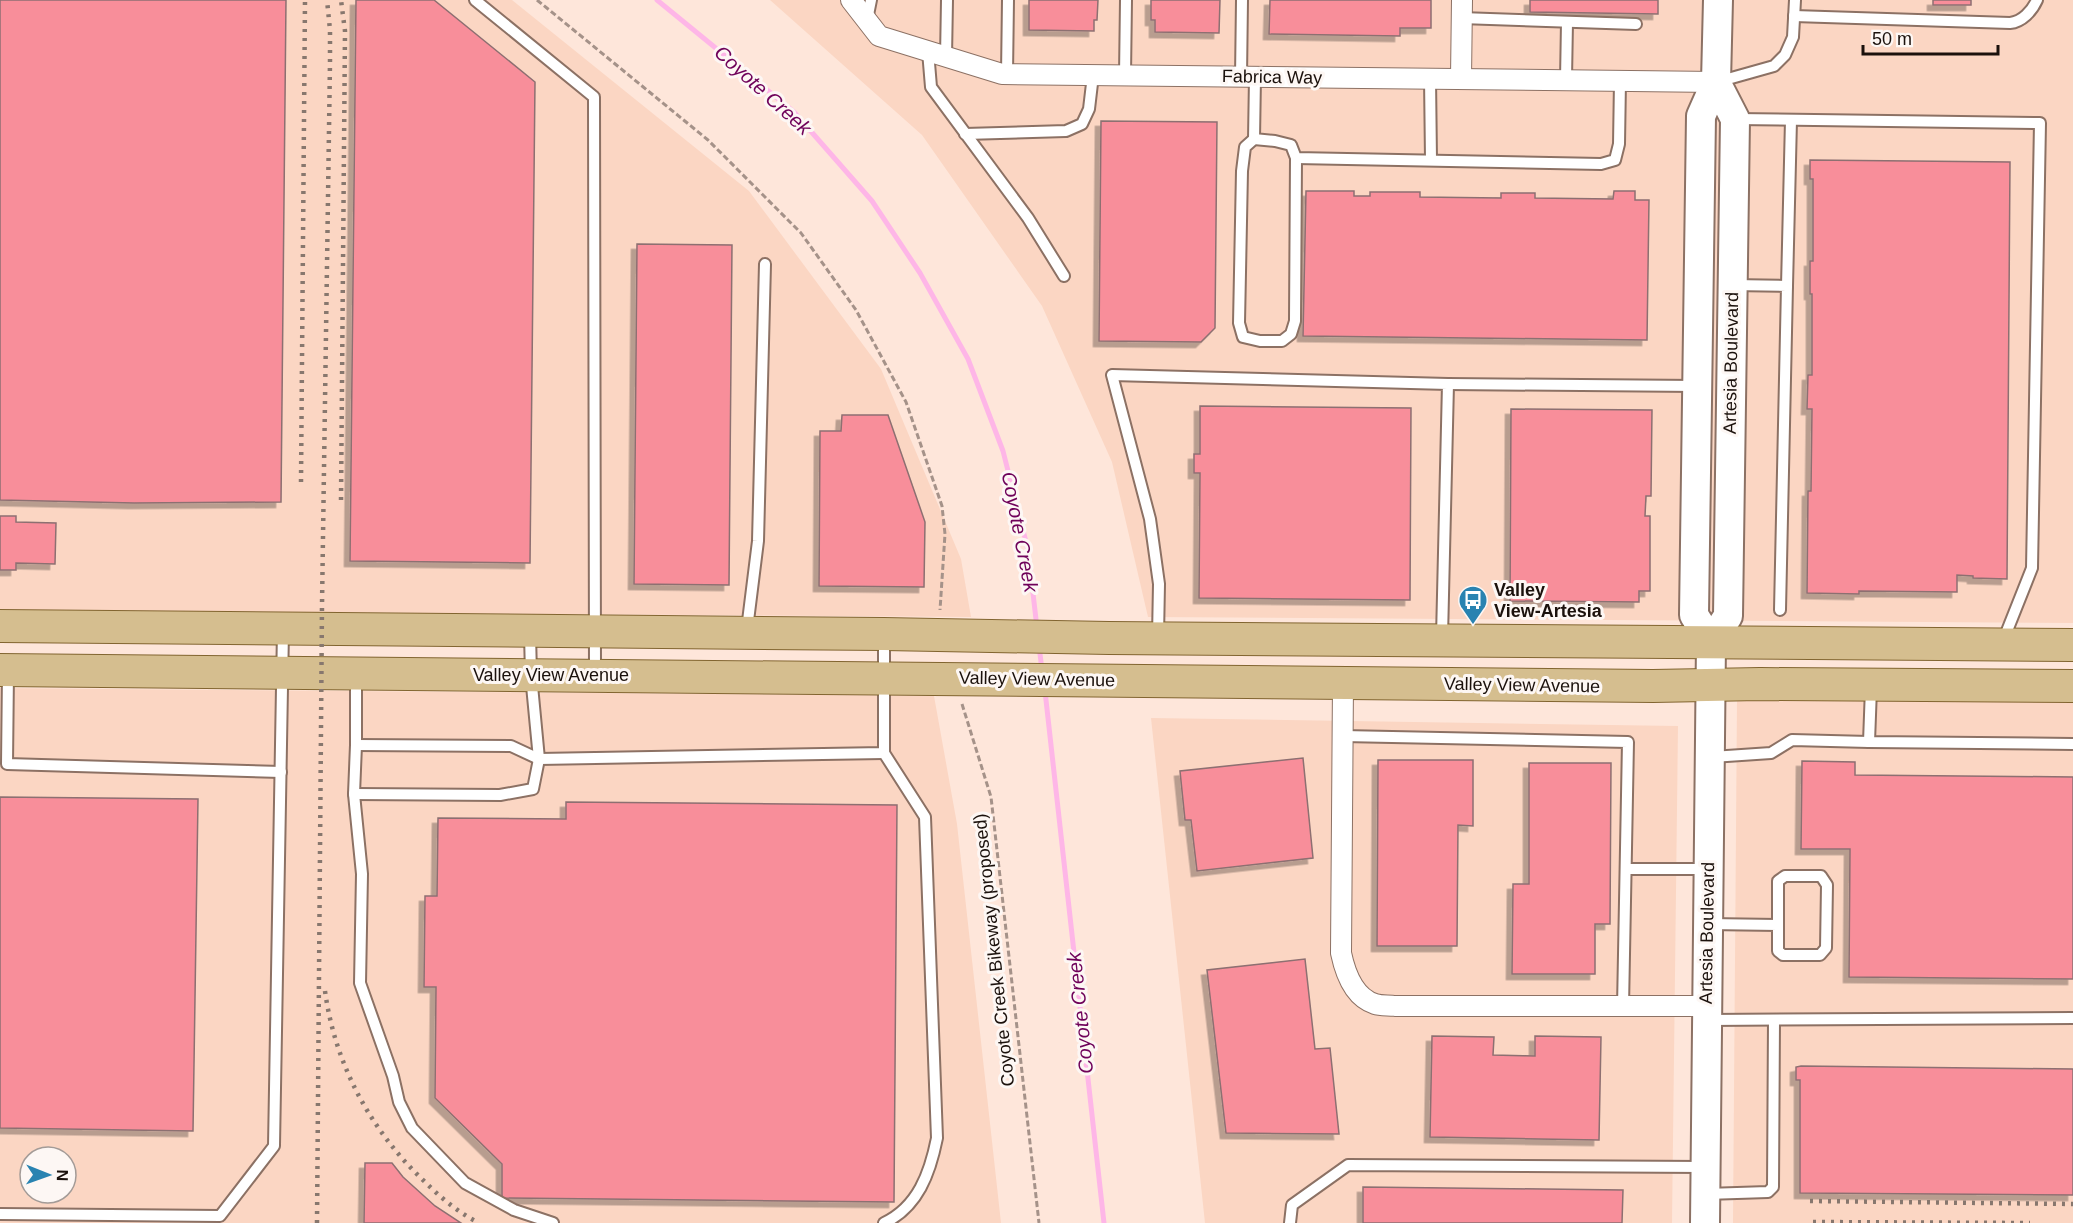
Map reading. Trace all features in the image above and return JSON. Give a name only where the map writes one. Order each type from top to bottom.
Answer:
[{"type":"main road","name":"Artesia Boulevard","points":[[1711,642],[1694,615],[1701,116],[1716,82],[1718,0]]},
{"type":"main road","name":"Artesia Boulevard","points":[[1705,1223],[1711,642],[1728,616],[1735,119],[1716,82]]},
{"type":"main road","points":[[4,670],[5,626],[884,634],[1158,639],[2073,645]]},
{"type":"main road","name":"Valley View Avenue","points":[[4,670],[1653,686],[2073,686]]},
{"type":"street","name":"Fabrica Way","points":[[850,0],[879,36],[1007,74],[1716,82]]},
{"type":"street","points":[[1461,78],[1462,9]]},
{"type":"street","points":[[1343,683],[1341,953],[1345,970],[1353,986],[1374,1004],[1395,1006],[1623,1007],[1707,1013]]},
{"type":"lane","points":[[475,0],[594,98],[595,675]]},
{"type":"lane","points":[[867,21],[872,0]]},
{"type":"lane","points":[[947,0],[931,87],[1028,218],[1064,276]]},
{"type":"lane","points":[[1007,74],[1008,0]]},
{"type":"lane","points":[[1125,75],[1126,0]]},
{"type":"lane","points":[[1242,0],[1254,139]]},
{"type":"lane","points":[[1716,82],[1774,66],[1785,55],[1793,37],[1795,0]]},
{"type":"lane","points":[[1794,16],[2010,23],[2023,18],[2037,0]]},
{"type":"lane","points":[[1462,9],[1567,21],[1636,24]]},
{"type":"lane","points":[[1566,79],[1567,21]]},
{"type":"lane","points":[[965,134],[1066,131],[1082,124],[1089,109],[1093,75]]},
{"type":"lane","points":[[1430,78],[1431,160]]},
{"type":"lane","points":[[1296,158],[1601,164],[1615,160],[1619,144],[1620,81]]},
{"type":"lane","points":[[1735,119],[2040,123],[2032,568],[2002,645]]},
{"type":"lane","points":[[1780,610],[1791,120]]},
{"type":"lane","points":[[1254,139],[1275,141],[1290,146],[1296,158],[1295,321],[1291,334],[1282,341],[1260,341],[1243,337],[1239,324],[1242,171],[1245,147],[1254,139]]},
{"type":"lane","points":[[746,633],[758,541],[765,264]]},
{"type":"lane","points":[[1732,285],[1787,286]]},
{"type":"lane","points":[[1158,639],[1159,584],[1150,519],[1112,375],[1448,384],[1697,386]]},
{"type":"lane","points":[[1442,640],[1448,384]]},
{"type":"lane","points":[[0,1214],[220,1216],[274,1146],[283,629]]},
{"type":"lane","points":[[354,794],[500,795],[532,789],[539,759],[531,675],[530,631]]},
{"type":"lane","points":[[884,634],[884,753],[925,817],[937,1138],[931,1168],[920,1190],[894,1218],[884,1223]]},
{"type":"lane","points":[[4,670],[7,764],[281,772]]},
{"type":"lane","points":[[356,674],[354,794],[362,874],[360,983],[393,1077],[399,1102],[412,1128],[465,1183],[514,1210],[553,1223]]},
{"type":"lane","points":[[1869,742],[1871,685]]},
{"type":"lane","points":[[1343,736],[1628,742],[1623,1007]]},
{"type":"lane","points":[[1709,757],[1771,753],[1792,740],[2073,744]]},
{"type":"lane","points":[[356,745],[511,747],[539,759],[884,753]]},
{"type":"lane","points":[[1626,869],[1708,868]]},
{"type":"lane","points":[[1785,876],[1821,876],[1827,885],[1826,948],[1820,955],[1783,955],[1778,951],[1778,926],[1778,881],[1785,876]]},
{"type":"lane","points":[[1707,924],[1778,926]]},
{"type":"lane","points":[[1707,1013],[1774,1020],[2073,1018]]},
{"type":"lane","points":[[1290,1223],[1292,1205],[1348,1166],[1705,1180],[1757,1194],[1768,1192],[1773,1186],[1774,1020]]},
{"type":"path","points":[[537,0],[708,141],[801,233],[856,310],[906,402],[942,506],[945,534],[938,636]]},
{"type":"path","name":"Coyote Creek Bikeway (proposed)","points":[[968,679],[960,700],[991,797],[1039,1223]]},
{"type":"shaded area","points":[[0,0],[512,0],[749,191],[881,369],[961,559],[971,617],[0,610]]},
{"type":"shaded area","points":[[770,0],[2073,0],[2073,623],[1148,617],[1112,462],[1042,306],[922,135]]},
{"type":"shaded area","points":[[0,688],[934,696],[957,824],[1001,1223],[0,1223]]},
{"type":"shaded area","points":[[1737,700],[2073,701],[2073,1223],[1733,1223]]},
{"type":"shaded area","points":[[1151,718],[1678,726],[1672,1223],[1205,1223]]},
{"type":"building","points":[[0,0],[286,0],[281,502],[134,503],[0,500]]},
{"type":"building","points":[[356,0],[434,0],[535,82],[530,563],[350,561]]},
{"type":"building","points":[[1029,0],[1098,0],[1094,31],[1029,30]]},
{"type":"building","points":[[1151,0],[1220,0],[1219,33],[1155,32],[1155,20],[1151,20]]},
{"type":"building","points":[[1270,0],[1431,0],[1431,28],[1400,28],[1400,36],[1269,34]]},
{"type":"building","points":[[1530,0],[1658,0],[1658,14],[1530,12]]},
{"type":"building","points":[[1933,0],[1971,0],[1971,5],[1933,5]]},
{"type":"building","points":[[1101,121],[1217,122],[1215,328],[1201,342],[1099,341]]},
{"type":"building","points":[[1810,160],[2010,162],[2007,579],[1957,575],[1957,592],[1807,593],[1812,409],[1807,409],[1808,375],[1812,375],[1810,261],[1813,261],[1813,179],[1810,179]]},
{"type":"building","points":[[1306,191],[1354,191],[1354,196],[1370,196],[1370,192],[1420,192],[1420,197],[1501,198],[1501,193],[1535,193],[1535,198],[1613,199],[1614,191],[1635,191],[1635,200],[1649,200],[1647,340],[1303,336]]},
{"type":"building","points":[[637,244],[732,245],[729,585],[634,584]]},
{"type":"building","points":[[1200,406],[1411,408],[1410,600],[1199,598],[1200,473],[1194,473],[1194,454],[1200,454]]},
{"type":"building","points":[[1511,409],[1652,410],[1651,496],[1646,496],[1645,516],[1650,516],[1650,591],[1639,591],[1639,602],[1510,601]]},
{"type":"building","points":[[842,415],[888,415],[925,522],[924,587],[819,586],[820,431],[841,431]]},
{"type":"building","points":[[0,516],[16,516],[16,522],[56,523],[55,564],[16,563],[16,570],[0,570]]},
{"type":"building","points":[[1303,758],[1313,858],[1197,871],[1191,820],[1185,820],[1180,771]]},
{"type":"building","points":[[1378,760],[1473,760],[1473,826],[1458,825],[1457,946],[1377,946]]},
{"type":"building","points":[[1802,761],[1855,762],[1855,775],[2073,777],[2073,979],[1849,977],[1850,849],[1801,849]]},
{"type":"building","points":[[1529,763],[1611,763],[1610,924],[1595,924],[1595,974],[1512,974],[1513,884],[1529,884]]},
{"type":"building","points":[[0,797],[198,799],[193,1131],[0,1128]]},
{"type":"building","points":[[566,802],[897,805],[894,1202],[502,1198],[502,1164],[435,1098],[436,987],[424,987],[425,896],[437,896],[438,818],[566,819]]},
{"type":"building","points":[[1305,959],[1315,1049],[1330,1048],[1339,1134],[1226,1133],[1207,970]]},
{"type":"building","points":[[1432,1036],[1494,1037],[1493,1055],[1535,1056],[1535,1036],[1601,1037],[1599,1140],[1430,1137]]},
{"type":"building","points":[[1796,1067],[2073,1069],[2073,1195],[1800,1193],[1800,1080],[1796,1080]]},
{"type":"building","points":[[365,1163],[392,1163],[403,1177],[435,1206],[461,1223],[364,1223]]},
{"type":"building","points":[[1363,1187],[1623,1190],[1622,1223],[1363,1223]]},
{"type":"waterway","name":"Coyote Creek","points":[[657,0],[794,112],[872,201],[920,273],[968,359],[1003,451],[1028,550],[1037,628]]},
{"type":"waterway","name":"Coyote Creek","points":[[1039,646],[1042,670]]},
{"type":"waterway","name":"Coyote Creek","points":[[1045,691],[1104,1223]]},
{"type":"railway","points":[[301,482],[305,0]]},
{"type":"railway","points":[[317,1223],[322,605],[330,62],[327,0]]},
{"type":"railway","points":[[341,0],[345,31],[341,500]]},
{"type":"railway","points":[[325,991],[337,1045],[358,1095],[372,1119],[406,1162],[437,1194],[464,1215],[479,1223]]},
{"type":"railway","points":[[1810,1201],[2073,1204]]},
{"type":"railway","points":[[1813,1222],[2030,1223]]},
{"type":"place","name":"Valley View-Artesia","points":[[1473,626]]}]
